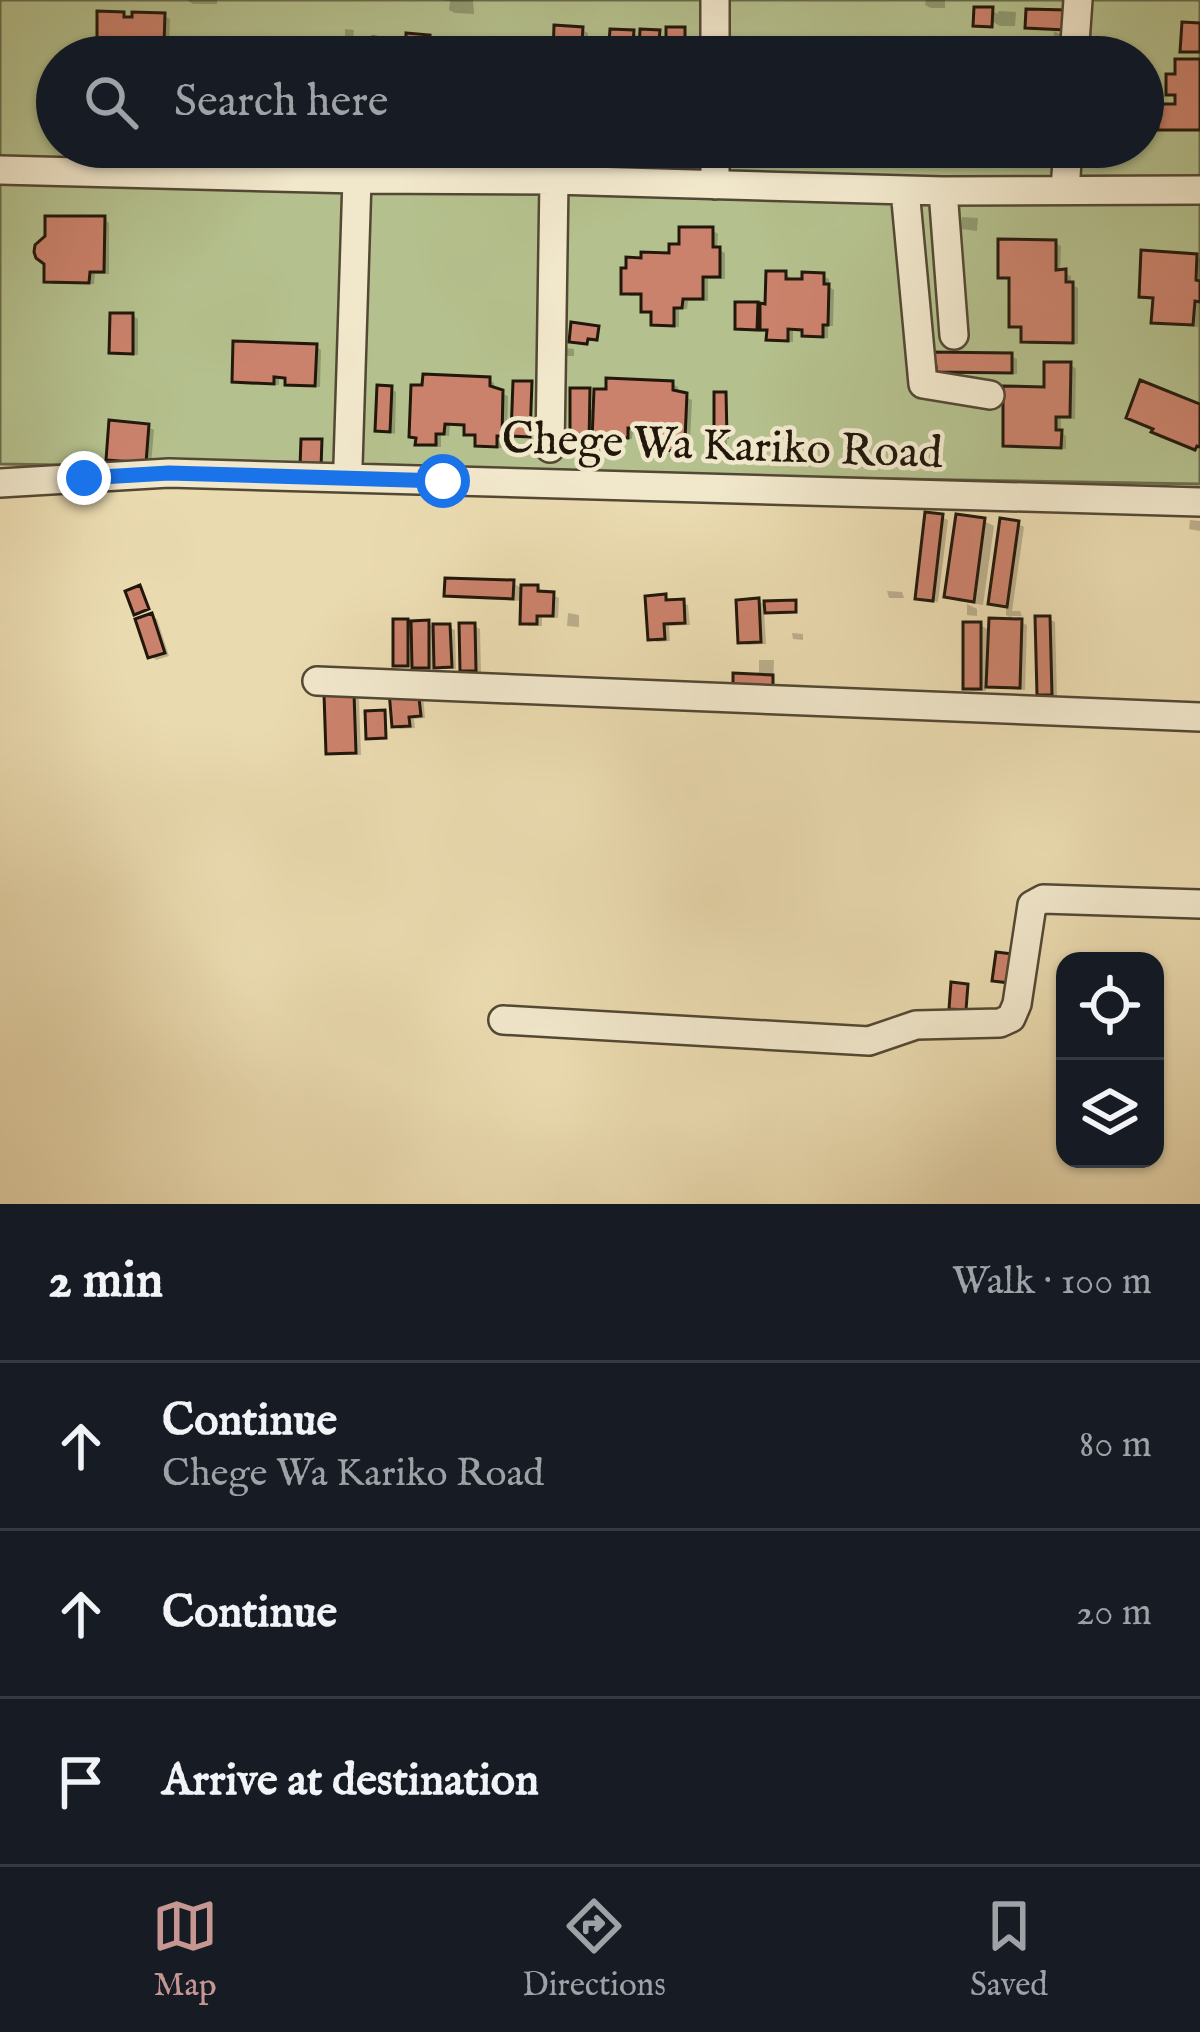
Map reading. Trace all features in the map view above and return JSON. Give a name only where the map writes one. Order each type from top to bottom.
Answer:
[{"type":"street","points":[[716,0],[716,36]]},
{"type":"street","points":[[1075,36],[1078,0]]},
{"type":"street","points":[[715,168],[715,185]]},
{"type":"street","points":[[1065,190],[1067,168]]},
{"type":"street","points":[[0,170],[943,191],[1200,190]]},
{"type":"street","points":[[348,465],[357,178]]},
{"type":"street","points":[[550,448],[554,180]]},
{"type":"street","points":[[904,190],[922,384],[990,395]]},
{"type":"street","points":[[943,191],[954,335]]},
{"type":"street","name":"Chege Wa Kariko Road","points":[[0,483],[169,473],[1200,502]]},
{"type":"street","points":[[317,681],[1200,717]]},
{"type":"street","points":[[503,1020],[869,1041],[916,1025],[1000,1023],[1011,1018],[1017,1004],[1032,904],[1043,899],[1200,904]]},
{"type":"green space","points":[[0,0],[1200,0],[1200,484],[0,464]]},
{"type":"building","points":[[974,7],[993,7],[992,27],[973,26]]},
{"type":"building","points":[[1026,9],[1067,10],[1066,30],[1025,28]]},
{"type":"building","points":[[97,11],[124,12],[124,17],[132,17],[132,12],[165,13],[164,36],[97,36]]},
{"type":"building","points":[[1182,22],[1200,23],[1200,52],[1180,52]]},
{"type":"building","points":[[554,25],[583,27],[582,36],[554,36]]},
{"type":"building","points":[[666,27],[685,27],[685,36],[666,36]]},
{"type":"building","points":[[610,29],[634,30],[634,36],[610,36]]},
{"type":"building","points":[[640,29],[660,30],[659,36],[640,36]]},
{"type":"building","points":[[1175,59],[1200,59],[1200,130],[1164,130],[1164,104],[1175,104],[1175,95],[1166,95],[1166,74],[1175,74]]},
{"type":"building","points":[[45,216],[105,216],[104,272],[90,272],[89,283],[44,282],[44,264],[34,252],[45,236]]},
{"type":"building","points":[[679,227],[713,227],[713,247],[720,247],[720,277],[703,277],[703,299],[683,299],[682,308],[674,308],[674,326],[651,325],[651,312],[641,312],[641,294],[621,294],[621,268],[626,268],[626,257],[641,258],[641,252],[669,253],[669,244],[679,244]]},
{"type":"building","points":[[998,239],[1056,240],[1056,270],[1066,269],[1066,282],[1073,282],[1073,343],[1021,342],[1021,327],[1009,327],[1009,278],[998,278]]},
{"type":"building","points":[[1141,250],[1197,254],[1200,302],[1195,301],[1193,325],[1151,323],[1153,298],[1139,297]]},
{"type":"building","points":[[766,271],[786,271],[786,279],[802,279],[802,272],[824,273],[824,284],[829,284],[828,325],[823,325],[823,337],[802,336],[802,330],[788,329],[788,341],[766,340],[767,330],[760,330],[760,303],[765,304]]},
{"type":"building","points":[[735,302],[758,302],[757,330],[735,329]]},
{"type":"building","points":[[110,313],[133,313],[133,354],[109,353]]},
{"type":"building","points":[[571,322],[599,326],[597,340],[569,342]]},
{"type":"building","points":[[233,341],[317,344],[315,386],[285,385],[285,378],[274,377],[274,384],[232,382]]},
{"type":"building","points":[[927,352],[1012,353],[1012,373],[936,372],[936,367],[926,367]]},
{"type":"building","points":[[1044,362],[1071,362],[1070,417],[1056,417],[1056,430],[1062,430],[1061,448],[1003,446],[1003,386],[1044,387]]},
{"type":"building","points":[[423,374],[490,377],[490,386],[503,390],[502,436],[497,436],[497,447],[475,446],[475,435],[464,435],[464,425],[445,424],[444,434],[436,434],[436,445],[415,445],[416,438],[409,437],[411,385],[422,385]]},
{"type":"building","points":[[606,378],[673,381],[673,390],[687,393],[685,440],[680,440],[680,451],[658,450],[658,439],[647,438],[648,429],[628,428],[628,438],[619,438],[619,449],[599,448],[599,442],[592,441],[594,389],[606,389]]},
{"type":"building","points":[[1140,380],[1200,404],[1200,447],[1195,450],[1126,418]]},
{"type":"building","points":[[513,381],[532,381],[530,437],[511,436]]},
{"type":"building","points":[[377,385],[392,386],[390,432],[375,431]]},
{"type":"building","points":[[570,388],[590,388],[589,443],[570,443]]},
{"type":"building","points":[[714,392],[726,392],[727,437],[714,437]]},
{"type":"building","points":[[109,420],[149,424],[146,463],[106,460]]},
{"type":"building","points":[[301,439],[322,439],[321,468],[300,467]]},
{"type":"building","points":[[925,512],[943,514],[933,601],[915,599]]},
{"type":"building","points":[[956,514],[985,518],[974,602],[944,597]]},
{"type":"building","points":[[1000,518],[1019,521],[1007,607],[988,604]]},
{"type":"building","points":[[445,578],[514,580],[513,599],[444,596]]},
{"type":"building","points":[[140,585],[149,609],[134,615],[125,591]]},
{"type":"building","points":[[521,585],[554,592],[553,616],[537,616],[537,624],[520,624]]},
{"type":"building","points":[[666,594],[666,600],[684,599],[685,623],[664,624],[665,639],[648,640],[645,596]]},
{"type":"building","points":[[759,598],[761,642],[738,643],[736,600]]},
{"type":"building","points":[[796,600],[796,612],[765,613],[764,601]]},
{"type":"building","points":[[152,613],[165,653],[148,658],[135,619]]},
{"type":"building","points":[[1035,616],[1050,616],[1052,695],[1037,695]]},
{"type":"building","points":[[989,618],[1022,619],[1020,688],[986,687]]},
{"type":"building","points":[[393,619],[408,619],[408,666],[393,666]]},
{"type":"building","points":[[429,620],[429,668],[412,668],[411,621]]},
{"type":"building","points":[[963,622],[981,622],[981,689],[963,689]]},
{"type":"building","points":[[459,623],[475,623],[476,671],[460,671]]},
{"type":"building","points":[[433,624],[450,624],[452,667],[434,668]]},
{"type":"building","points":[[733,673],[773,675],[773,686],[733,684]]},
{"type":"building","points":[[418,689],[421,716],[409,717],[410,726],[392,727],[389,691]]},
{"type":"building","points":[[354,693],[356,753],[326,754],[324,694]]},
{"type":"building","points":[[385,710],[386,738],[366,739],[365,711]]},
{"type":"building","points":[[996,952],[1013,954],[1010,983],[992,981]]},
{"type":"building","points":[[951,982],[968,984],[966,1010],[949,1009]]},
{"type":"route","points":[[84,478],[169,473],[443,481]]}]
